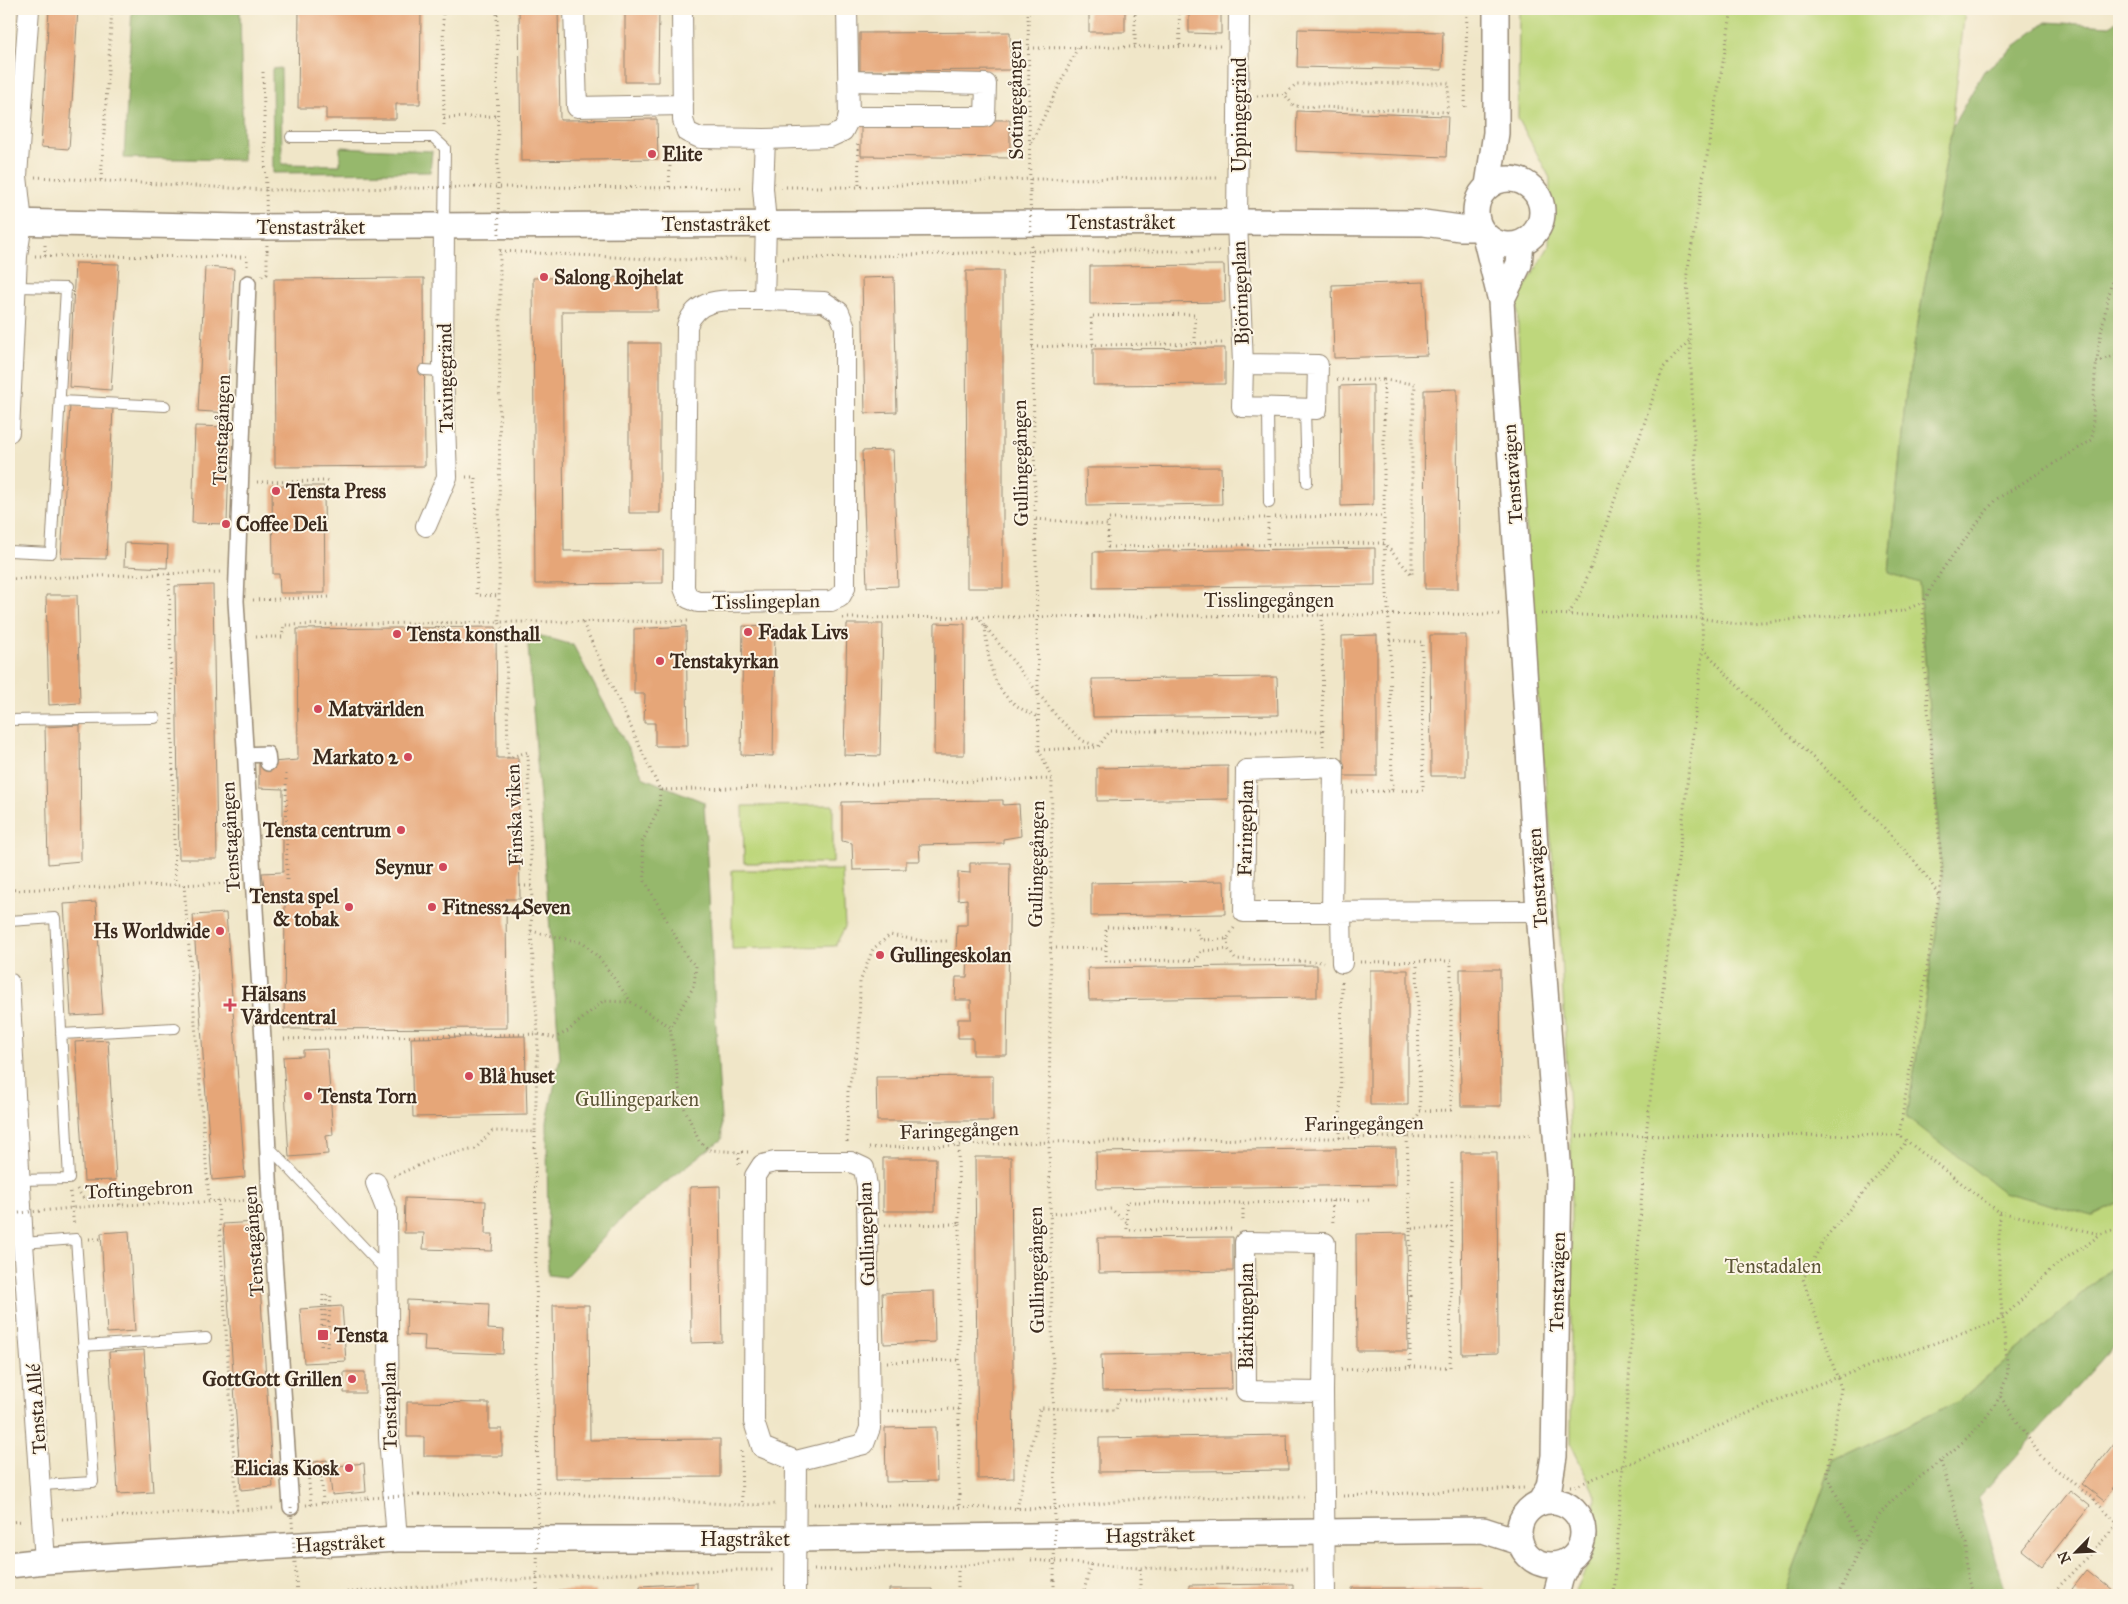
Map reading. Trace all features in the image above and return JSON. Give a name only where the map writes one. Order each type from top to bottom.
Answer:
[{"type":"street","points":[[9,432],[17,256],[15,222],[17,176],[29,9]]},
{"type":"street","points":[[574,9],[577,107],[683,105]]},
{"type":"street","points":[[682,9],[683,120],[687,132],[700,138],[765,139],[830,136],[843,131],[848,116],[847,9]]},
{"type":"street","name":"Uppingegränd","points":[[1237,222],[1239,9]]},
{"type":"street","points":[[1496,9],[1496,133],[1476,219],[1482,232],[1502,245],[1521,243],[1537,231],[1542,211],[1536,192],[1522,181],[1496,133]]},
{"type":"street","points":[[848,81],[986,84],[987,98],[985,116],[848,116]]},
{"type":"street","points":[[764,300],[766,224],[763,188],[765,139]]},
{"type":"street","points":[[1483,193],[1504,178],[1522,181]]},
{"type":"street","name":"Tenstastråket","points":[[1424,223],[1483,193]]},
{"type":"street","name":"Tenstastråket","points":[[15,222],[241,227],[1237,222],[1424,223],[1482,232]]},
{"type":"street","name":"Björingeplan","points":[[1237,222],[1243,364],[1242,407],[1305,409]]},
{"type":"street","name":"Taxingegränd","points":[[426,526],[447,477],[434,371],[444,226]]},
{"type":"street","name":"Tenstavägen","points":[[1482,232],[1501,301],[1539,911],[1559,1174],[1554,1456],[1550,1499]]},
{"type":"street","name":"Tenstavägen","points":[[1501,301],[1519,264],[1521,243]]},
{"type":"street","name":"Tenstagången","points":[[248,283],[236,601],[264,1039],[270,1200],[291,1507]]},
{"type":"street","name":"Tisslingeplan","points":[[764,300],[824,302],[839,312],[845,327],[845,588],[840,597],[832,600],[698,602],[688,598],[684,588],[687,326],[692,313],[710,301],[764,300]]},
{"type":"street","name":"Björingeplan","points":[[1243,364],[1318,365],[1318,380]]},
{"type":"street","points":[[1305,409],[1317,409],[1318,380]]},
{"type":"street","points":[[245,755],[268,754],[268,763]]},
{"type":"street","points":[[1323,767],[1334,767],[1337,912],[1342,963]]},
{"type":"street","name":"Faringeplan","points":[[1244,912],[1246,770],[1323,767]]},
{"type":"street","points":[[1244,912],[1539,911]]},
{"type":"street","name":"Tensta Allé","points":[[9,983],[19,1180],[42,1485],[45,1561]]},
{"type":"street","name":"Gullingeplan","points":[[846,1156],[864,1168],[867,1186],[867,1224],[870,1428],[864,1444],[796,1461],[762,1447],[754,1422],[755,1176],[762,1165],[774,1162],[846,1156]]},
{"type":"street","name":"Tenstaplan","points":[[376,1183],[388,1211],[388,1438],[397,1539]]},
{"type":"street","name":"Bärkingeplan","points":[[1323,1392],[1246,1391],[1244,1235],[1325,1243],[1323,1371],[1325,1595]]},
{"type":"street","points":[[795,1595],[796,1461]]},
{"type":"street","points":[[1556,1595],[1561,1576],[1569,1560],[1581,1546],[1584,1536],[1579,1516],[1550,1499],[1520,1522],[1520,1542],[1524,1552],[1540,1564],[1550,1565],[1569,1560]]},
{"type":"street","name":"Hagstråket","points":[[1483,1530],[1550,1499]]},
{"type":"street","name":"Hagstråket","points":[[9,1565],[45,1561],[397,1539],[796,1538],[1483,1530],[1520,1542]]},
{"type":"street","points":[[1540,1564],[1545,1595]]},
{"type":"lane","points":[[290,137],[433,137],[445,148],[444,226]]},
{"type":"lane","points":[[9,551],[51,553],[66,288],[16,287]]},
{"type":"lane","points":[[60,401],[165,406]]},
{"type":"lane","points":[[1268,408],[1269,503]]},
{"type":"lane","points":[[1305,409],[1307,482]]},
{"type":"lane","points":[[9,720],[155,718]]},
{"type":"lane","points":[[9,921],[55,918],[68,1179],[19,1180]]},
{"type":"lane","points":[[61,1034],[176,1028]]},
{"type":"lane","points":[[268,1146],[388,1274]]},
{"type":"lane","points":[[23,1243],[76,1238],[93,1482],[42,1485]]},
{"type":"lane","points":[[83,1346],[206,1338]]},
{"type":"path","points":[[101,180],[112,9]]},
{"type":"path","points":[[443,9],[445,148]]},
{"type":"path","points":[[497,9],[499,234]]},
{"type":"path","name":"Sotingegången","points":[[1028,9],[1031,235]]},
{"type":"path","points":[[1135,9],[1135,47]]},
{"type":"path","points":[[1179,9],[1180,46]]},
{"type":"path","points":[[1465,107],[1466,9]]},
{"type":"path","points":[[1614,1595],[1646,1135],[1702,647],[1687,274],[1732,9]]},
{"type":"path","points":[[1029,48],[1239,46]]},
{"type":"path","points":[[1031,143],[1078,47]]},
{"type":"path","points":[[263,72],[267,251]]},
{"type":"path","points":[[1239,96],[1285,95],[1296,84],[1449,83],[1447,112],[1294,106],[1285,95]]},
{"type":"path","points":[[444,118],[498,116]]},
{"type":"path","points":[[28,177],[266,190],[498,188]]},
{"type":"path","points":[[1030,179],[1238,178]]},
{"type":"path","name":"Gullingegången","points":[[1031,235],[1039,750],[1052,779],[1049,1142],[1055,1497],[1054,1595]]},
{"type":"path","points":[[1900,1135],[1942,870],[1924,663],[1923,602],[1944,567],[1995,500],[2092,440],[2096,362],[2119,246]]},
{"type":"path","points":[[776,259],[1031,252],[1220,251]]},
{"type":"path","points":[[500,252],[668,260],[752,259]]},
{"type":"path","points":[[45,256],[247,257],[248,283]]},
{"type":"path","points":[[1094,345],[1092,316],[1195,314],[1195,343]]},
{"type":"path","points":[[1569,614],[1582,591],[1611,508],[1640,436],[1663,368],[1689,340]]},
{"type":"path","points":[[1032,347],[1242,342]]},
{"type":"path","points":[[2096,362],[2119,354]]},
{"type":"path","points":[[1318,380],[1384,380],[1415,384],[1412,441],[1412,575],[1384,543],[1108,547],[1108,519],[1384,516]]},
{"type":"path","points":[[1384,380],[1384,543],[1390,640],[1392,791]]},
{"type":"path","points":[[447,477],[475,477],[477,595],[499,596]]},
{"type":"path","points":[[239,482],[329,481]]},
{"type":"path","points":[[1268,544],[1269,503]]},
{"type":"path","points":[[1036,519],[1108,525]]},
{"type":"path","points":[[9,579],[236,572]]},
{"type":"path","points":[[169,574],[175,886]]},
{"type":"path","points":[[236,601],[330,597]]},
{"type":"path","points":[[1538,614],[1700,618],[1736,624],[1903,611],[1923,602]]},
{"type":"path","points":[[1322,614],[1323,767]]},
{"type":"path","name":"Tisslingegången","points":[[1037,616],[1500,614]]},
{"type":"path","points":[[977,616],[1016,662],[1039,696],[1083,741],[1098,747]]},
{"type":"path","name":"Finska viken","points":[[499,622],[506,639],[508,758],[528,752],[531,886],[530,931],[538,1034],[535,1132],[537,1595]]},
{"type":"path","points":[[583,623],[660,790],[659,808],[642,842],[645,880],[688,958],[696,966],[694,986],[670,1027],[682,1100],[699,1141],[709,1150],[758,1152]]},
{"type":"path","points":[[985,626],[987,653],[992,678],[1003,693],[1022,711],[1039,717]]},
{"type":"path","points":[[1334,793],[1422,790],[1422,642],[1390,640]]},
{"type":"path","points":[[1702,647],[1727,676],[1862,804],[1926,873],[1939,896]]},
{"type":"path","points":[[1098,747],[1110,731],[1323,731]]},
{"type":"path","points":[[1039,750],[1098,747]]},
{"type":"path","points":[[286,774],[287,883]]},
{"type":"path","points":[[660,790],[1052,779]]},
{"type":"path","points":[[9,890],[253,883]]},
{"type":"path","points":[[184,885],[209,1201]]},
{"type":"path","points":[[520,886],[531,886]]},
{"type":"path","points":[[1244,912],[1227,940],[1228,950],[1235,959],[1342,963],[1450,961],[1451,1110],[1420,1111]]},
{"type":"path","points":[[1227,940],[1201,940],[1196,928],[1106,927],[1106,961],[1197,960],[1201,951],[1228,950]]},
{"type":"path","points":[[530,931],[584,943],[601,960],[631,1002],[670,1027]]},
{"type":"path","points":[[846,1156],[848,1091],[859,1041],[860,982],[873,949],[890,935],[922,940],[948,941]]},
{"type":"path","points":[[1050,948],[1106,949]]},
{"type":"path","points":[[1410,1367],[1410,1228],[1407,1137],[1420,1111],[1417,962]]},
{"type":"path","points":[[1340,1138],[1342,963]]},
{"type":"path","points":[[264,1039],[538,1034],[555,1038],[568,1031],[603,1001],[631,1002]]},
{"type":"path","points":[[376,1183],[438,1157],[475,1149],[492,1131],[535,1132]]},
{"type":"path","name":"Faringegången","points":[[846,1156],[958,1145],[1049,1142],[1533,1135]]},
{"type":"path","points":[[1572,1136],[1900,1135],[1999,1212],[2100,1234]]},
{"type":"path","points":[[1861,1545],[1828,1475],[1841,1388],[1803,1279],[1826,1237],[1907,1141]]},
{"type":"path","points":[[958,1145],[959,1507]]},
{"type":"path","points":[[739,1152],[739,1172]]},
{"type":"path","points":[[68,1179],[76,1238],[101,1239]]},
{"type":"path","points":[[1323,1371],[1410,1367],[1450,1368],[1452,1181]]},
{"type":"path","points":[[84,1199],[119,1196],[120,1205]]},
{"type":"path","points":[[218,1200],[237,1510]]},
{"type":"path","name":"Toftingebron","points":[[9,1214],[93,1206],[218,1200],[270,1200]]},
{"type":"path","points":[[1243,1203],[1244,1235],[1127,1230],[1126,1202],[1243,1203],[1369,1200]]},
{"type":"path","points":[[1050,1214],[1111,1210],[1127,1223]]},
{"type":"path","points":[[1838,1595],[1861,1545],[1895,1498],[1941,1462],[1991,1413],[2000,1396],[2008,1372],[1999,1280],[1999,1212]]},
{"type":"path","points":[[867,1224],[958,1224]]},
{"type":"path","points":[[1410,1228],[1450,1228]]},
{"type":"path","points":[[9,1522],[291,1507],[368,1498],[419,1495],[538,1492],[742,1505],[797,1504],[1017,1508],[1075,1507],[1143,1498],[1550,1499],[1624,1465],[1679,1444],[1748,1412],[1837,1378],[1971,1332],[2003,1318],[2024,1294],[2055,1265],[2100,1234],[2119,1228]]},
{"type":"path","points":[[327,1295],[324,1346],[327,1295]]},
{"type":"path","points":[[869,1362],[958,1360]]},
{"type":"path","points":[[1017,1508],[1040,1408],[1116,1410],[1118,1400],[1245,1400],[1246,1391]]},
{"type":"path","points":[[2000,1396],[2042,1458],[2092,1498],[2119,1523],[2051,1595]]},
{"type":"path","points":[[870,1411],[958,1409]]},
{"type":"path","points":[[741,1446],[742,1505]]},
{"type":"path","points":[[307,1456],[311,1505]]},
{"type":"path","points":[[1941,1462],[1966,1544],[1967,1578],[1974,1595]]},
{"type":"path","points":[[321,1467],[323,1503]]},
{"type":"path","points":[[291,1507],[297,1595]]},
{"type":"path","points":[[1083,1595],[1091,1564]]},
{"type":"path","points":[[958,1566],[958,1595]]},
{"type":"path","points":[[1140,1568],[1140,1595]]},
{"type":"green space","points":[[132,9],[240,9],[243,160],[124,158]]},
{"type":"green space","name":"Tenstadalen","points":[[1519,9],[1965,9],[1952,127],[1906,392],[1889,572],[1919,583],[1943,888],[1907,1117],[2093,1216],[2119,1203],[2119,1262],[1959,1401],[1833,1461],[1784,1595],[1574,1595],[1592,1555],[1595,1495],[1571,1444],[1571,1148],[1560,937],[1529,602],[1517,302],[1549,246],[1550,178],[1518,118]]},
{"type":"green space","points":[[2119,18],[2119,1203],[2093,1216],[2003,1192],[1907,1117],[1943,888],[1919,583],[1889,573],[1906,392],[1952,127],[1984,71],[2046,22],[2110,26]]},
{"type":"green space","points":[[281,68],[282,164],[340,165],[340,147],[432,151],[430,172],[273,173],[272,69]]},
{"type":"green space","name":"Gullingeparken","points":[[527,632],[573,645],[644,778],[704,802],[722,1139],[631,1209],[566,1277],[548,1275],[547,1122],[560,1058]]},
{"type":"green space","points":[[833,805],[833,863],[744,863],[743,806]]},
{"type":"green space","points":[[732,870],[842,870],[845,927],[835,946],[732,949]]},
{"type":"green space","points":[[2119,1262],[2119,1340],[1978,1498],[2007,1595],[1784,1595],[1833,1461],[1959,1401]]},
{"type":"building","points":[[49,9],[78,9],[69,149],[41,147]]},
{"type":"building","points":[[299,9],[421,9],[420,104],[396,104],[396,119],[326,119],[326,108],[298,108]]},
{"type":"building","points":[[519,9],[558,9],[560,120],[657,119],[658,159],[521,161]]},
{"type":"building","points":[[625,9],[659,9],[658,82],[625,82]]},
{"type":"building","points":[[1089,9],[1125,9],[1125,32],[1089,32]]},
{"type":"building","points":[[1189,9],[1221,9],[1221,34],[1189,33]]},
{"type":"building","points":[[1298,29],[1443,32],[1442,70],[1297,67]]},
{"type":"building","points":[[1010,32],[1011,70],[860,71],[860,33]]},
{"type":"building","points":[[1297,111],[1448,116],[1446,157],[1296,151]]},
{"type":"building","points":[[861,119],[1010,120],[1010,158],[861,156]]},
{"type":"building","points":[[75,263],[119,264],[111,390],[69,387]]},
{"type":"building","points":[[1224,265],[1225,302],[1090,304],[1090,266]]},
{"type":"building","points":[[205,267],[234,269],[227,413],[198,411]]},
{"type":"building","points":[[966,271],[1003,271],[1003,588],[967,588]]},
{"type":"building","points":[[658,277],[658,311],[562,311],[564,551],[663,550],[663,583],[535,584],[533,278]]},
{"type":"building","points":[[894,277],[897,412],[865,413],[862,278]]},
{"type":"building","points":[[424,278],[425,466],[275,467],[274,279]]},
{"type":"building","points":[[1424,282],[1427,355],[1334,358],[1332,285]]},
{"type":"building","points":[[629,343],[660,343],[660,513],[629,513]]},
{"type":"building","points":[[1225,348],[1225,384],[1093,385],[1093,349]]},
{"type":"building","points":[[1373,385],[1373,505],[1341,506],[1340,386]]},
{"type":"building","points":[[1457,389],[1458,589],[1425,589],[1424,390]]},
{"type":"building","points":[[70,405],[113,408],[106,559],[61,558]]},
{"type":"building","points":[[195,426],[230,427],[227,524],[192,523]]},
{"type":"building","points":[[893,450],[898,586],[867,587],[862,451]]},
{"type":"building","points":[[1221,467],[1222,504],[1087,506],[1086,468]]},
{"type":"building","points":[[272,486],[324,486],[325,593],[280,593],[279,574],[273,574]]},
{"type":"building","points":[[125,543],[168,545],[167,568],[124,566]]},
{"type":"building","points":[[1375,548],[1375,585],[1093,588],[1093,552]]},
{"type":"building","points":[[213,585],[217,859],[179,859],[175,586]]},
{"type":"building","points":[[46,595],[77,595],[80,703],[49,705]]},
{"type":"building","points":[[935,623],[965,624],[964,755],[934,755]]},
{"type":"building","points":[[847,624],[883,624],[880,756],[844,755]]},
{"type":"building","name":"Tenstakyrkan","points":[[686,626],[688,746],[655,746],[655,723],[644,723],[645,694],[634,694],[634,629]]},
{"type":"building","points":[[743,626],[775,627],[773,756],[741,755]]},
{"type":"building","name":"Tensta centrum","points":[[496,627],[497,758],[518,758],[520,899],[506,899],[507,1028],[284,1029],[285,899],[266,900],[262,873],[283,872],[283,789],[259,788],[259,763],[298,760],[297,629]]},
{"type":"building","points":[[1377,635],[1377,776],[1343,776],[1342,636]]},
{"type":"building","points":[[1430,635],[1466,635],[1466,776],[1431,776]]},
{"type":"building","points":[[1277,677],[1278,715],[1093,717],[1092,679]]},
{"type":"building","points":[[80,725],[81,861],[48,864],[45,727]]},
{"type":"building","points":[[1228,766],[1228,799],[1097,801],[1097,768]]},
{"type":"building","points":[[1003,800],[1003,805],[1019,804],[1021,836],[1003,839],[1003,843],[919,845],[920,861],[906,861],[906,869],[853,870],[852,843],[842,841],[842,802]]},
{"type":"building","points":[[970,863],[1010,863],[1007,1055],[973,1055],[973,1038],[958,1038],[958,1019],[971,1019],[971,1000],[955,1000],[956,977],[967,977],[968,953],[956,952],[957,925],[967,925],[967,899],[958,900],[958,872],[970,873]]},
{"type":"building","points":[[1224,881],[1225,914],[1091,916],[1091,883]]},
{"type":"building","points":[[96,902],[103,1014],[71,1016],[64,904]]},
{"type":"building","points":[[226,913],[245,1177],[212,1180],[193,915]]},
{"type":"building","points":[[1317,965],[1317,997],[1089,1000],[1088,968]]},
{"type":"building","points":[[1460,969],[1500,969],[1501,1106],[1461,1106]]},
{"type":"building","points":[[1370,970],[1408,970],[1408,1105],[1370,1105]]},
{"type":"building","name":"Blå huset","points":[[525,1036],[527,1115],[413,1117],[411,1038]]},
{"type":"building","points":[[108,1040],[116,1180],[84,1181],[75,1042]]},
{"type":"building","name":"Tensta Torn","points":[[327,1049],[333,1135],[326,1136],[328,1154],[289,1157],[283,1057],[303,1056],[303,1050]]},
{"type":"building","points":[[993,1076],[993,1121],[877,1121],[876,1077]]},
{"type":"building","points":[[1396,1148],[1396,1185],[1097,1189],[1096,1152]]},
{"type":"building","points":[[1461,1152],[1497,1152],[1498,1353],[1462,1354]]},
{"type":"building","points":[[975,1157],[1011,1157],[1014,1478],[978,1479]]},
{"type":"building","points":[[883,1158],[936,1158],[935,1211],[883,1211]]},
{"type":"building","points":[[720,1186],[722,1342],[691,1343],[690,1187]]},
{"type":"building","points":[[405,1198],[486,1201],[485,1234],[493,1234],[492,1251],[423,1249],[424,1233],[404,1233]]},
{"type":"building","points":[[256,1222],[273,1487],[241,1490],[223,1224]]},
{"type":"building","points":[[129,1231],[135,1331],[107,1333],[101,1233]]},
{"type":"building","points":[[1407,1233],[1408,1351],[1357,1351],[1356,1234]]},
{"type":"building","points":[[1233,1237],[1233,1271],[1099,1273],[1098,1238]]},
{"type":"building","points":[[934,1291],[935,1342],[884,1344],[882,1293]]},
{"type":"building","points":[[407,1300],[489,1304],[488,1329],[504,1330],[503,1354],[424,1351],[425,1336],[406,1335]]},
{"type":"building","points":[[553,1305],[589,1305],[590,1440],[720,1439],[720,1477],[555,1478]]},
{"type":"building","points":[[342,1306],[346,1361],[304,1363],[300,1309]]},
{"type":"building","points":[[144,1350],[153,1492],[118,1494],[109,1352]]},
{"type":"building","points":[[1231,1353],[1232,1389],[1102,1391],[1101,1355]]},
{"type":"building","points":[[344,1372],[365,1372],[365,1393],[344,1393]]},
{"type":"building","points":[[407,1402],[489,1403],[489,1429],[502,1429],[502,1456],[424,1456],[424,1437],[407,1437]]},
{"type":"building","points":[[936,1427],[937,1481],[886,1482],[885,1428]]},
{"type":"building","points":[[1287,1435],[1288,1470],[1099,1472],[1099,1438]]},
{"type":"building","points":[[2119,1437],[2119,1481],[2104,1501],[2082,1484]]},
{"type":"building","points":[[327,1460],[328,1470],[315,1471],[314,1462]]},
{"type":"building","points":[[364,1463],[366,1492],[332,1495],[329,1467]]},
{"type":"building","points":[[2070,1490],[2090,1506],[2042,1566],[2022,1550]]},
{"type":"building","points":[[2087,1570],[2118,1595],[2079,1595],[2072,1589]]},
{"type":"building","points":[[697,1583],[697,1595],[640,1595],[640,1586]]},
{"type":"building","points":[[1293,1584],[1293,1595],[1189,1595],[1189,1585]]},
{"type":"building","points":[[1352,1588],[1484,1588],[1484,1595],[1352,1595]]},
{"type":"building","points":[[889,1589],[932,1589],[932,1595],[889,1595]]},
{"type":"building","points":[[558,1590],[595,1591],[595,1595],[558,1595]]},
{"type":"place","name":"Elite","points":[[652,154]]},
{"type":"place","name":"Salong Rojhelat","points":[[544,277]]},
{"type":"place","name":"Tensta Press","points":[[276,491]]},
{"type":"place","name":"Coffee Deli","points":[[226,524]]},
{"type":"place","name":"Fadak Livs","points":[[748,632]]},
{"type":"place","name":"Tensta konsthall","points":[[397,634]]},
{"type":"place","name":"Tenstakyrkan","points":[[660,661]]},
{"type":"place","name":"Matvärlden","points":[[318,709]]},
{"type":"place","name":"Markato 2","points":[[408,757]]},
{"type":"place","name":"Tensta centrum","points":[[401,830]]},
{"type":"place","name":"Seynur","points":[[443,867]]},
{"type":"place","name":"Tensta spel & tobak","points":[[349,907]]},
{"type":"place","name":"Fitness24Seven","points":[[432,907]]},
{"type":"place","name":"Hs Worldwide","points":[[220,931]]},
{"type":"place","name":"Gullingeskolan","points":[[880,955]]},
{"type":"place","name":"Hälsans Vårdcentral","points":[[230,1005]]},
{"type":"place","name":"Blå huset","points":[[469,1076]]},
{"type":"place","name":"Tensta Torn","points":[[308,1096]]},
{"type":"place","name":"Tensta","points":[[323,1335]]},
{"type":"place","name":"GottGott Grillen","points":[[352,1379]]},
{"type":"place","name":"Elicias Kiosk","points":[[349,1468]]}]
